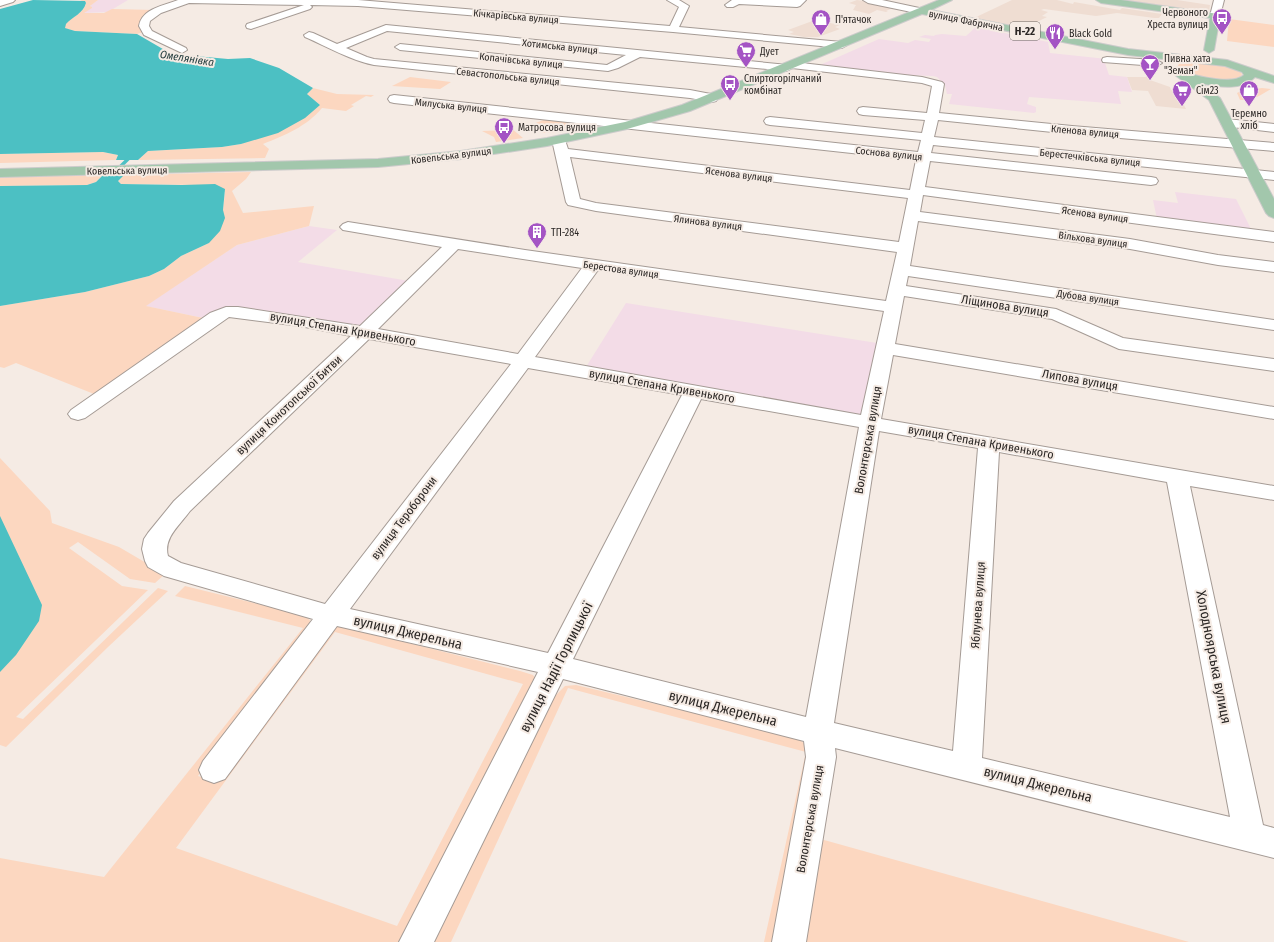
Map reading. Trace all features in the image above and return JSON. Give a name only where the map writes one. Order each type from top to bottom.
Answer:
[{"type":"main road","name":"Ковельська вулиця","points":[[0,173],[378,163],[560,146],[686,108],[790,67],[947,0]]},
{"type":"main road","points":[[1101,0],[1214,16],[1209,50]]},
{"type":"main road","name":"вулиця Фабрична","points":[[921,11],[1128,52],[1187,59]]},
{"type":"main road","points":[[1209,50],[1172,63],[1170,66],[1173,71],[1208,81],[1274,85]]},
{"type":"main road","points":[[1209,50],[1243,69],[1274,80]]},
{"type":"main road","name":"вулиця Фабрична","points":[[1128,52],[1173,71]]},
{"type":"main road","name":"Н-22","points":[[1187,59],[1214,60],[1243,69]]},
{"type":"main road","points":[[1214,98],[1238,82],[1248,79],[1250,76],[1243,69]]},
{"type":"main road","name":"Н-22","points":[[1173,71],[1214,98],[1274,213]]},
{"type":"street","points":[[0,3],[10,0]]},
{"type":"street","name":"Кічкарівська вулиця","points":[[183,0],[323,1],[379,4],[842,45]]},
{"type":"street","name":"Кічкарівська вулиця","points":[[182,50],[148,33],[145,29],[144,22],[146,17],[152,13],[189,0]]},
{"type":"street","points":[[672,0],[684,6],[673,29]]},
{"type":"street","points":[[730,5],[737,1],[797,4],[802,0]]},
{"type":"street","points":[[868,0],[921,11]]},
{"type":"street","points":[[1214,16],[1219,0]]},
{"type":"street","points":[[251,26],[323,1]]},
{"type":"street","points":[[290,13],[316,15]]},
{"type":"street","name":"Хотимська вулиця","points":[[336,48],[386,28],[790,67]]},
{"type":"street","name":"Севастопольська вулиця","points":[[309,35],[364,60],[381,63],[690,94],[712,98]]},
{"type":"street","name":"Копачівська вулиця","points":[[400,47],[608,68],[638,53]]},
{"type":"street","name":"вулиця Фабрична","points":[[1107,60],[1156,63]]},
{"type":"street","name":"Волонтерська вулиця","points":[[790,67],[934,82],[938,87],[870,423],[818,732],[821,757],[790,942]]},
{"type":"street","name":"Милуська вулиця","points":[[394,99],[627,125]]},
{"type":"street","name":"Кленова вулиця","points":[[863,111],[1274,147]]},
{"type":"street","name":"Берестечківська вулиця","points":[[770,121],[926,145],[1274,176]]},
{"type":"street","points":[[1227,123],[1274,128]]},
{"type":"street","name":"Соснова вулиця","points":[[627,125],[926,145],[1151,181]]},
{"type":"street","name":"Ясенова вулиця","points":[[560,146],[916,193],[1274,237]]},
{"type":"street","name":"Ялинова вулиця","points":[[560,146],[574,202],[596,207],[906,248]]},
{"type":"street","name":"Вільхова вулиця","points":[[912,216],[1130,244],[1218,260],[1274,267]]},
{"type":"street","name":"Берестова вулиця","points":[[348,227],[593,265],[896,298]]},
{"type":"street","name":"вулиця Конотопської Битви","points":[[173,570],[157,561],[154,550],[156,539],[182,506],[364,333],[454,244]]},
{"type":"street","name":"вулиця Тероборони","points":[[214,770],[523,361],[593,265]]},
{"type":"street","name":"Дубова вулиця","points":[[901,270],[1274,325]]},
{"type":"street","name":"Ліщинова вулиця","points":[[896,298],[1056,314],[1119,343],[1274,365]]},
{"type":"street","name":"вулиця Степана Кривенького","points":[[78,414],[201,326],[226,312],[238,312],[300,321],[694,392],[1274,493]]},
{"type":"street","name":"Липова вулиця","points":[[886,348],[1274,412]]},
{"type":"street","name":"вулиця Надії Горлицької","points":[[416,942],[557,666],[694,392]]},
{"type":"street","name":"Яблунева вулиця","points":[[967,767],[989,444]]},
{"type":"street","name":"Холодноярська вулиця","points":[[1178,476],[1262,840]]},
{"type":"street","name":"вулиця Джерельна","points":[[173,570],[332,615],[557,666],[818,732],[967,767],[1262,840]]},
{"type":"shaded area","points":[[80,0],[98,0],[90,6],[92,8],[84,13],[104,13],[112,9],[155,10],[143,32],[137,34],[75,31],[64,28],[68,21],[82,11],[86,3]]},
{"type":"shaded area","points":[[98,0],[128,0],[108,12],[83,13]]},
{"type":"shaded area","points":[[857,0],[895,7],[886,11],[888,12],[877,10],[869,14],[853,10],[856,5],[849,3]]},
{"type":"shaded area","points":[[1012,0],[1057,0],[1073,4],[1074,2],[1120,10],[1122,8],[1162,14],[1159,18],[1117,13],[1096,16],[1044,9],[1041,10],[1048,12],[1042,16],[1047,17],[1023,29],[972,19]]},
{"type":"shaded area","points":[[1125,0],[1177,0],[1210,5],[1209,12]]},
{"type":"shaded area","points":[[1229,19],[1274,25],[1274,47],[1227,41]]},
{"type":"shaded area","points":[[815,20],[840,25],[835,27],[840,29],[818,37],[804,37],[789,34],[794,32],[788,30]]},
{"type":"shaded area","points":[[976,27],[1048,42],[1050,53],[1107,59],[1105,63],[1109,75],[1127,77],[1132,92],[1118,91],[1121,104],[1029,97],[1027,104],[1036,107],[1036,112],[1034,113],[949,104],[952,94],[947,94],[945,85],[937,77],[933,76],[907,75],[820,65],[879,39],[908,43],[915,40],[929,42],[931,39],[919,37],[925,35],[934,36],[942,34],[966,36]]},
{"type":"shaded area","points":[[1190,61],[1226,65],[1233,67],[1242,74],[1241,77],[1235,79],[1207,79],[1188,75],[1177,67],[1179,64]]},
{"type":"shaded area","points":[[410,77],[451,82],[440,89],[392,86]]},
{"type":"shaded area","points":[[1127,77],[1147,77],[1150,80],[1170,87],[1171,90],[1178,93],[1186,109],[1156,106],[1148,91],[1132,90]]},
{"type":"shaded area","points":[[313,88],[337,94],[374,95],[371,97],[366,96],[351,105],[354,106],[346,111],[322,108],[316,115],[302,125],[287,134],[263,144],[269,149],[265,158],[138,160],[148,151],[222,147],[241,144],[320,105],[307,94]]},
{"type":"shaded area","points":[[1262,88],[1271,89],[1248,100],[1240,100],[1237,93],[1241,91]]},
{"type":"shaded area","points":[[546,119],[594,123],[571,129],[545,133],[537,132],[532,129],[535,129],[534,125],[532,125],[533,124]]},
{"type":"shaded area","points":[[511,128],[523,138],[496,142],[494,137],[482,131],[510,130]]},
{"type":"shaded area","points":[[103,152],[118,155],[116,160],[0,163],[0,154]]},
{"type":"shaded area","points":[[251,172],[246,179],[232,191],[243,213],[314,206],[309,226],[237,245],[146,306],[203,318],[94,394],[16,363],[4,368],[0,367],[0,306],[85,292],[149,276],[164,269],[181,256],[209,243],[223,210],[225,192],[198,185],[121,184],[118,181],[124,175]]},
{"type":"shaded area","points":[[103,175],[96,182],[87,185],[0,186],[0,177]]},
{"type":"shaded area","points":[[1175,192],[1236,199],[1252,231],[1157,219],[1153,200],[1178,203]]},
{"type":"shaded area","points":[[309,226],[337,230],[298,262],[409,281],[361,326],[242,307],[225,308],[203,318],[145,306],[237,245]]},
{"type":"shaded area","points":[[626,303],[877,343],[861,415],[586,367]]},
{"type":"shaded area","points":[[0,458],[50,511],[52,523],[119,547],[165,574],[155,583],[130,579],[78,542],[69,548],[122,586],[148,590],[16,717],[23,719],[158,588],[168,591],[108,647],[6,747],[0,745]]},
{"type":"shaded area","points":[[185,586],[295,613],[307,617],[312,623],[311,627],[198,776],[214,781],[334,628],[341,626],[520,671],[533,675],[538,682],[410,942],[0,942],[0,858],[104,877],[303,628],[175,596]],"holes":[[[335,632],[523,684],[397,926],[176,848]]]},
{"type":"shaded area","points":[[576,685],[795,737],[810,749],[776,942],[764,942],[806,752],[568,688],[451,942],[423,942],[542,717],[556,695],[565,686]]},
{"type":"shaded area","points":[[817,838],[1189,942],[803,942]]},
{"type":"water","points":[[33,0],[85,1],[86,3],[83,10],[66,24],[65,28],[75,31],[137,34],[168,52],[228,59],[250,58],[279,68],[313,88],[307,94],[320,105],[305,118],[278,133],[241,144],[222,147],[148,151],[138,160],[116,160],[118,155],[103,152],[0,154],[0,9]]},
{"type":"water","points":[[103,175],[124,175],[118,181],[121,184],[215,184],[225,189],[223,210],[225,218],[220,231],[209,243],[181,256],[164,269],[149,276],[85,292],[0,306],[0,186],[87,185],[96,182]]},
{"type":"water","points":[[0,516],[42,605],[39,621],[16,655],[0,672]]},
{"type":"waterway","name":"Омелянівка","points":[[107,180],[132,155]]},
{"type":"place","name":"Червоного Хреста вулиця","points":[[1222,35]]},
{"type":"place","name":"П'ятачок","points":[[821,36]]},
{"type":"place","name":"Black Gold","points":[[1055,50]]},
{"type":"place","name":"Дует","points":[[746,68]]},
{"type":"place","name":"Пивна хата \"Земан\"","points":[[1150,81]]},
{"type":"place","name":"Спиртогорілчаний комбінат","points":[[730,101]]},
{"type":"place","name":"Сім23","points":[[1182,107]]},
{"type":"place","name":"Теремно хліб","points":[[1249,107]]},
{"type":"place","name":"Матросова вулиця","points":[[504,144]]},
{"type":"place","name":"ТП-284","points":[[537,249]]}]
